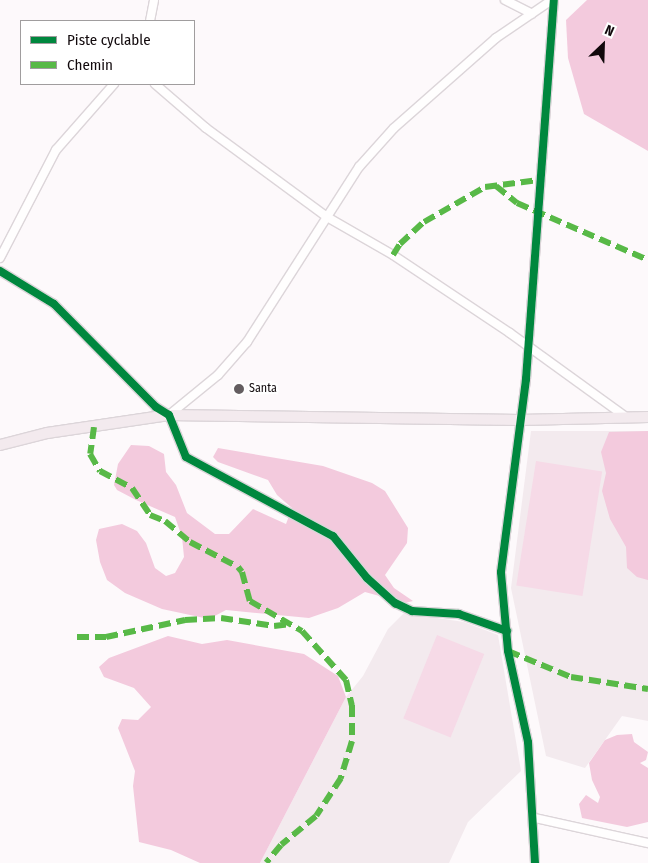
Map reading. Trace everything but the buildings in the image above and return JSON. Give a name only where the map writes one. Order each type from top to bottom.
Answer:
[{"type":"main road","points":[[0,445],[47,433],[169,415],[520,420],[648,417]]},
{"type":"street","points":[[150,20],[154,0]]},
{"type":"street","points":[[505,0],[532,14]]},
{"type":"street","points":[[169,415],[218,375],[247,342],[359,167],[394,128],[496,38],[553,0]]},
{"type":"street","points":[[536,863],[528,742],[507,631],[501,572],[526,380],[553,0]]},
{"type":"street","points":[[0,258],[56,150],[113,85]]},
{"type":"street","points":[[156,85],[206,128],[327,217],[393,256],[527,346],[626,417]]},
{"type":"street","points":[[0,271],[54,304],[156,407],[169,415],[186,457],[333,536],[366,578],[395,603],[412,611],[459,614],[507,631]]},
{"type":"street","points":[[534,818],[648,843]]},
{"type":"shaded area","points":[[587,0],[648,0],[648,151],[584,114],[568,58],[566,20]]},
{"type":"shaded area","points":[[531,431],[648,431],[648,721],[622,716],[585,768],[546,756],[511,588]]},
{"type":"shaded area","points":[[648,431],[648,580],[637,577],[627,568],[626,547],[610,519],[602,491],[606,473],[601,452],[609,432]]},
{"type":"shaded area","points":[[131,445],[149,446],[164,454],[166,472],[176,485],[187,513],[215,534],[229,534],[253,509],[286,524],[292,508],[277,495],[268,480],[218,462],[213,457],[218,448],[323,466],[372,483],[385,491],[408,528],[407,543],[385,575],[394,588],[413,601],[405,603],[365,592],[338,608],[309,618],[226,610],[209,619],[162,609],[125,593],[107,580],[100,562],[96,540],[99,529],[122,524],[137,531],[146,543],[155,568],[166,576],[175,573],[184,557],[182,537],[175,517],[136,500],[117,490],[114,485],[118,464]]},
{"type":"shaded area","points":[[536,461],[602,471],[582,596],[516,585]]},
{"type":"shaded area","points":[[404,613],[464,622],[498,635],[521,771],[468,822],[449,863],[260,863],[346,697],[363,676],[388,629]]},
{"type":"shaded area","points":[[437,635],[484,654],[451,738],[403,718]]},
{"type":"shaded area","points":[[168,636],[202,644],[227,640],[304,654],[338,676],[346,697],[260,863],[200,863],[171,850],[139,842],[133,786],[135,771],[118,728],[122,719],[138,720],[151,707],[134,688],[104,677],[99,667],[109,658]]},
{"type":"shaded area","points":[[632,734],[634,742],[648,752],[646,760],[640,763],[648,768],[648,822],[627,827],[582,818],[579,804],[586,795],[598,803],[600,797],[592,780],[589,763],[605,740],[617,735]]},
{"type":"marked path","points":[[393,255],[400,244],[424,222],[485,187],[539,180]]},
{"type":"marked path","points":[[496,186],[517,203],[648,260]]},
{"type":"marked path","points":[[94,427],[90,454],[100,471],[132,488],[150,515],[165,521],[190,542],[238,567],[242,572],[250,601],[302,631],[346,680],[352,705],[352,741],[341,778],[316,816],[281,845],[266,863]]},
{"type":"marked path","points":[[77,637],[106,637],[185,620],[221,618],[274,626],[291,624]]},
{"type":"marked path","points":[[508,651],[571,677],[648,689]]},
{"type":"cycle path","points":[[535,863],[528,742],[508,651],[501,572],[526,379],[554,0]]},
{"type":"cycle path","points":[[0,271],[54,304],[156,407],[169,415],[186,457],[333,536],[367,578],[395,603],[412,611],[459,614],[507,631]]},
{"type":"place","name":"Santa","points":[[239,389]]}]
